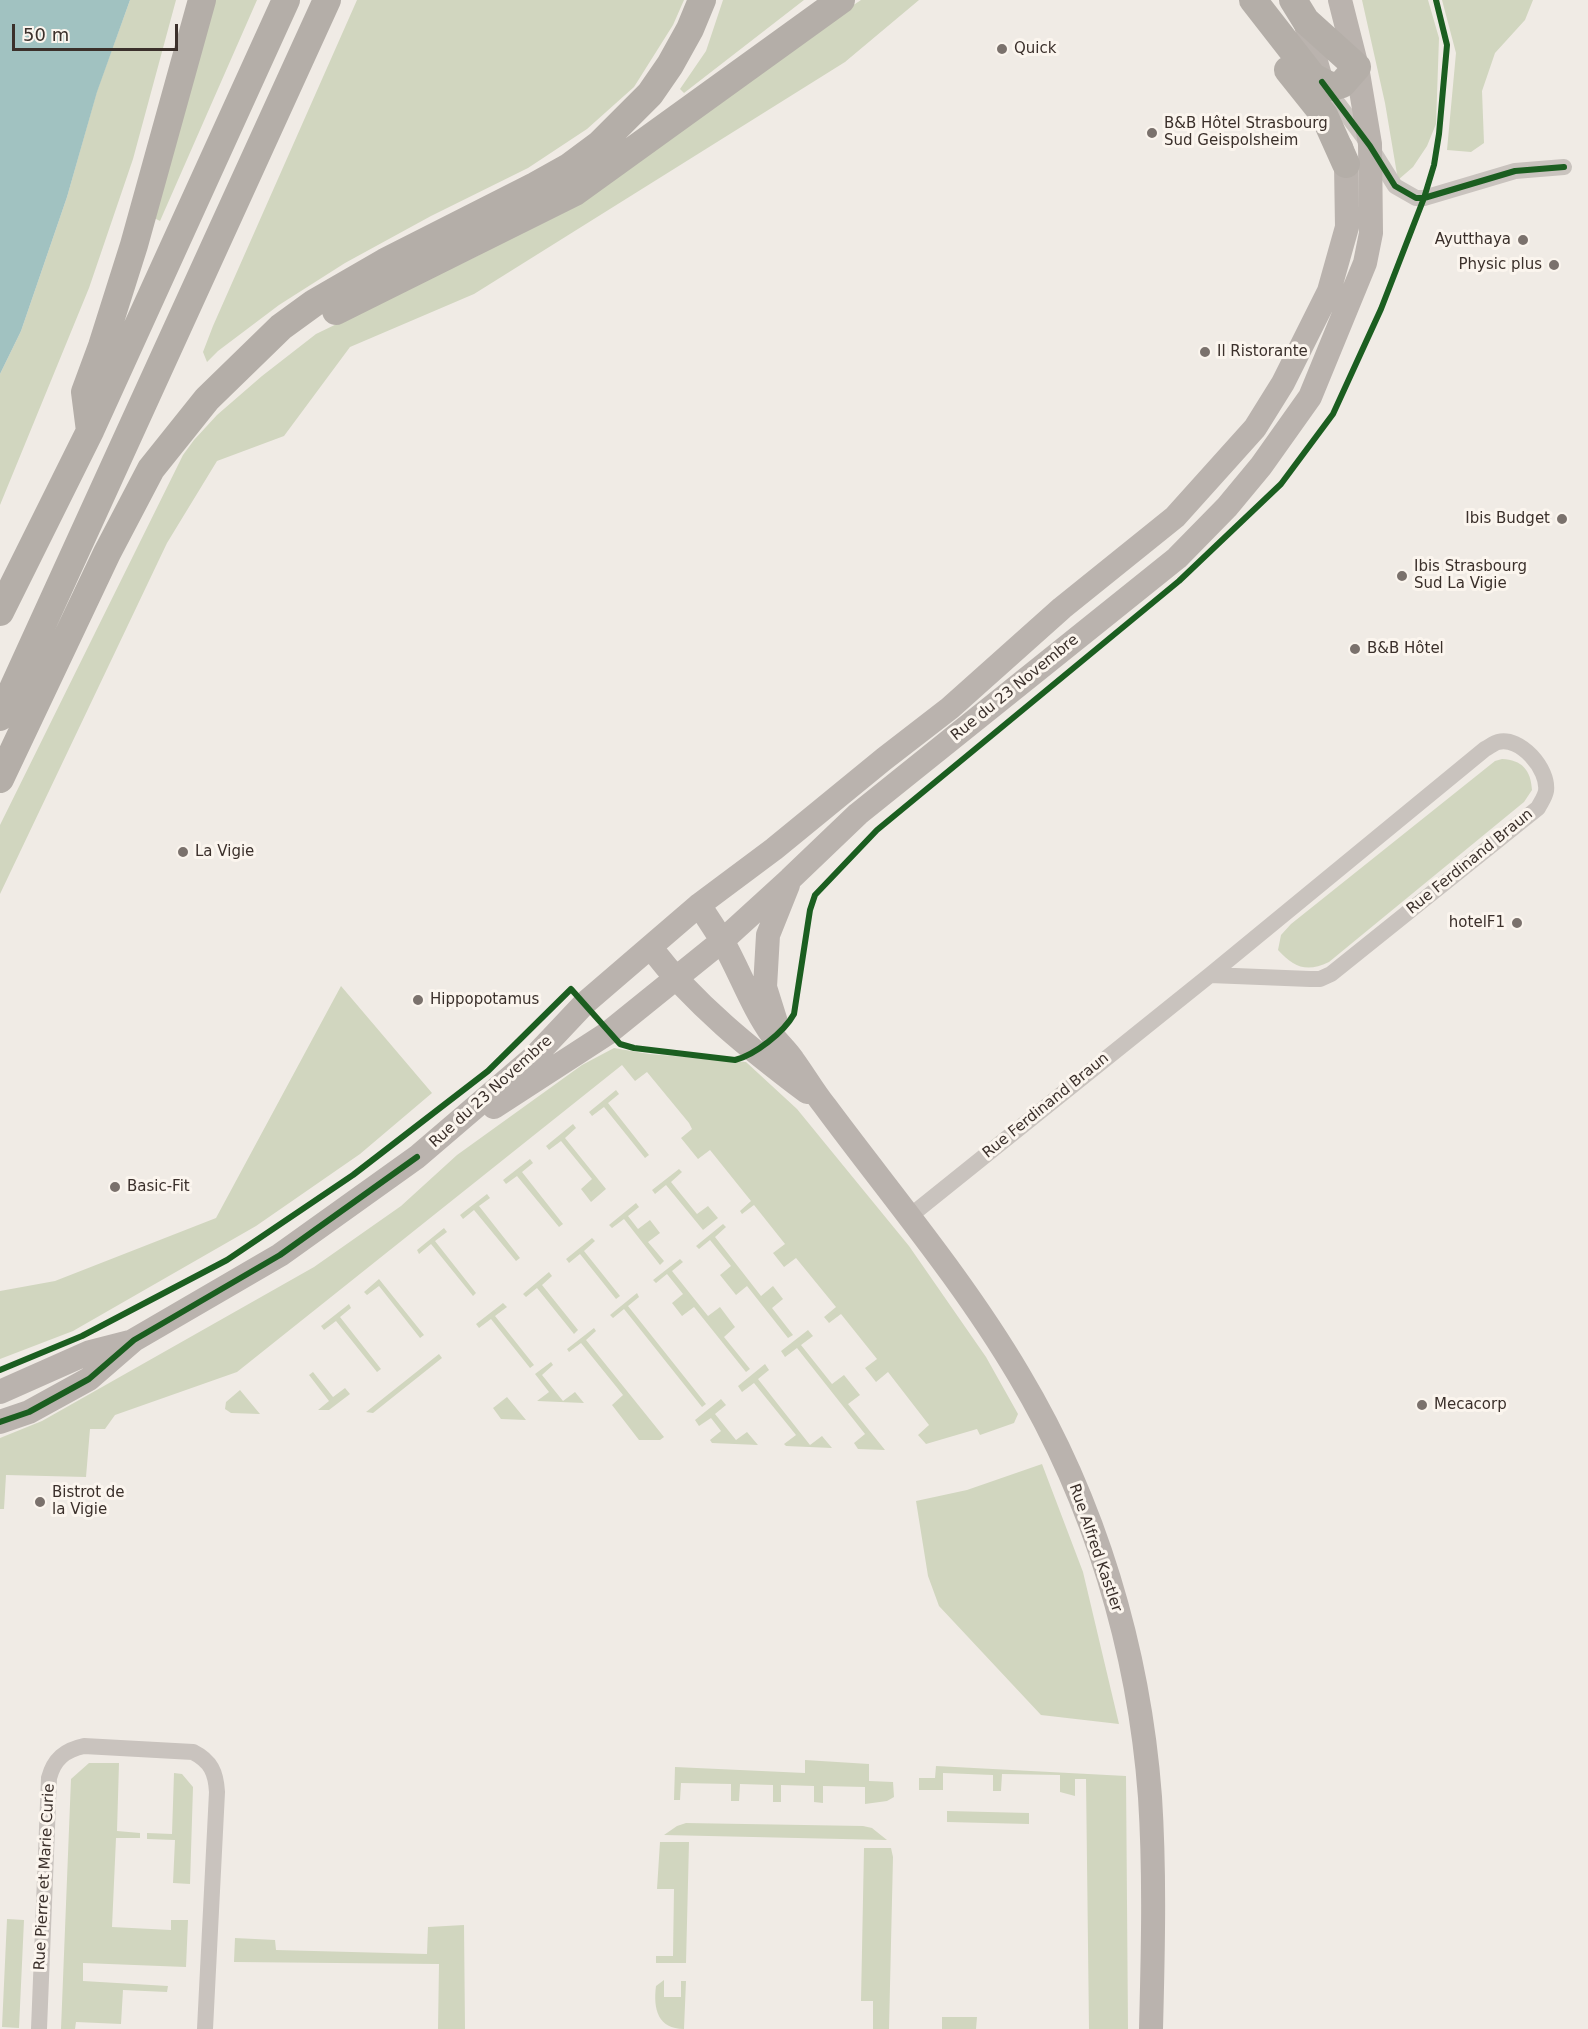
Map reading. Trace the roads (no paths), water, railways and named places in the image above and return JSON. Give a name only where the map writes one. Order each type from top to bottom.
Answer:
[{"type":"highway","points":[[90,431],[85,392],[134,245],[202,0]]},
{"type":"highway","points":[[0,612],[90,431],[286,0]]},
{"type":"highway","points":[[0,717],[327,0]]},
{"type":"highway","points":[[0,779],[107,553],[152,469],[207,399],[281,327],[315,303],[386,262],[535,186],[569,167],[600,144],[650,94],[670,65],[690,29],[702,0]]},
{"type":"highway","points":[[783,40],[823,0]]},
{"type":"highway","points":[[256,350],[298,332],[575,192],[783,40],[842,0]]},
{"type":"highway","points":[[1232,0],[1324,115],[1346,164]]},
{"type":"highway","points":[[1253,0],[1313,77],[1332,87],[1342,84],[1357,67],[1299,7]]},
{"type":"main road","name":"Rue du 23 Novembre","points":[[0,1422],[29,1412],[89,1379],[134,1340],[280,1255],[417,1157],[592,1044],[722,941],[858,814],[1177,558],[1227,507],[1261,466],[1310,397],[1365,263],[1371,233],[1370,146],[1357,67],[1340,0]]},
{"type":"main road","points":[[1299,7],[1346,164]]},
{"type":"main road","name":"Rue du 23 Novembre","points":[[417,1157],[535,1056],[585,1003],[699,905],[774,849],[950,708],[1062,608],[1175,517],[1255,428],[1283,382],[1329,291],[1347,227],[1346,164]]},
{"type":"main road","points":[[790,879],[768,935],[765,987],[772,1012],[791,1057]]},
{"type":"main road","name":"Rue Alfred Kastler","points":[[699,905],[722,941],[773,1036],[935,1250],[1020,1376],[1079,1496],[1110,1585],[1134,1676],[1146,1762],[1153,1854],[1151,2029]]},
{"type":"main road","name":"Rue Alfred Kastler","points":[[651,948],[674,978],[754,1052],[823,1104]]},
{"type":"main road","name":"Rue du 23 Novembre","points":[[0,1392],[90,1352],[134,1340]]},
{"type":"street","points":[[1322,82],[1370,146],[1395,186],[1416,198],[1424,198],[1515,171],[1563,167]]},
{"type":"street","name":"Rue Ferdinand Braun","points":[[910,1216],[1210,975],[1485,748],[1499,742],[1511,743],[1523,749],[1543,773],[1546,789],[1538,808],[1331,974],[1320,979],[1210,975]]},
{"type":"street","name":"Rue Pierre et Marie Curie","points":[[39,2029],[50,1778],[54,1762],[60,1756],[84,1746],[193,1752],[206,1760],[215,1775],[217,1792],[205,2029]]},
{"type":"water","points":[[0,0],[130,0],[97,92],[67,197],[21,331],[0,374]]},
{"type":"place","name":"Quick","points":[[1002,49]]},
{"type":"place","name":"B&B Hôtel Strasbourg Sud Geispolsheim","points":[[1152,133]]},
{"type":"place","name":"Ayutthaya","points":[[1523,240]]},
{"type":"place","name":"Physic plus","points":[[1554,265]]},
{"type":"place","name":"Il Ristorante","points":[[1205,352]]},
{"type":"place","name":"Ibis Budget","points":[[1562,519]]},
{"type":"place","name":"Ibis Strasbourg Sud La Vigie","points":[[1402,576]]},
{"type":"place","name":"B&B Hôtel","points":[[1355,649]]},
{"type":"place","name":"La Vigie","points":[[183,852]]},
{"type":"place","name":"hotelF1","points":[[1517,923]]},
{"type":"place","name":"Hippopotamus","points":[[418,1000]]},
{"type":"place","name":"Basic-Fit","points":[[115,1187]]},
{"type":"place","name":"Mecacorp","points":[[1422,1405]]},
{"type":"place","name":"Bistrot de la Vigie","points":[[40,1502]]}]
